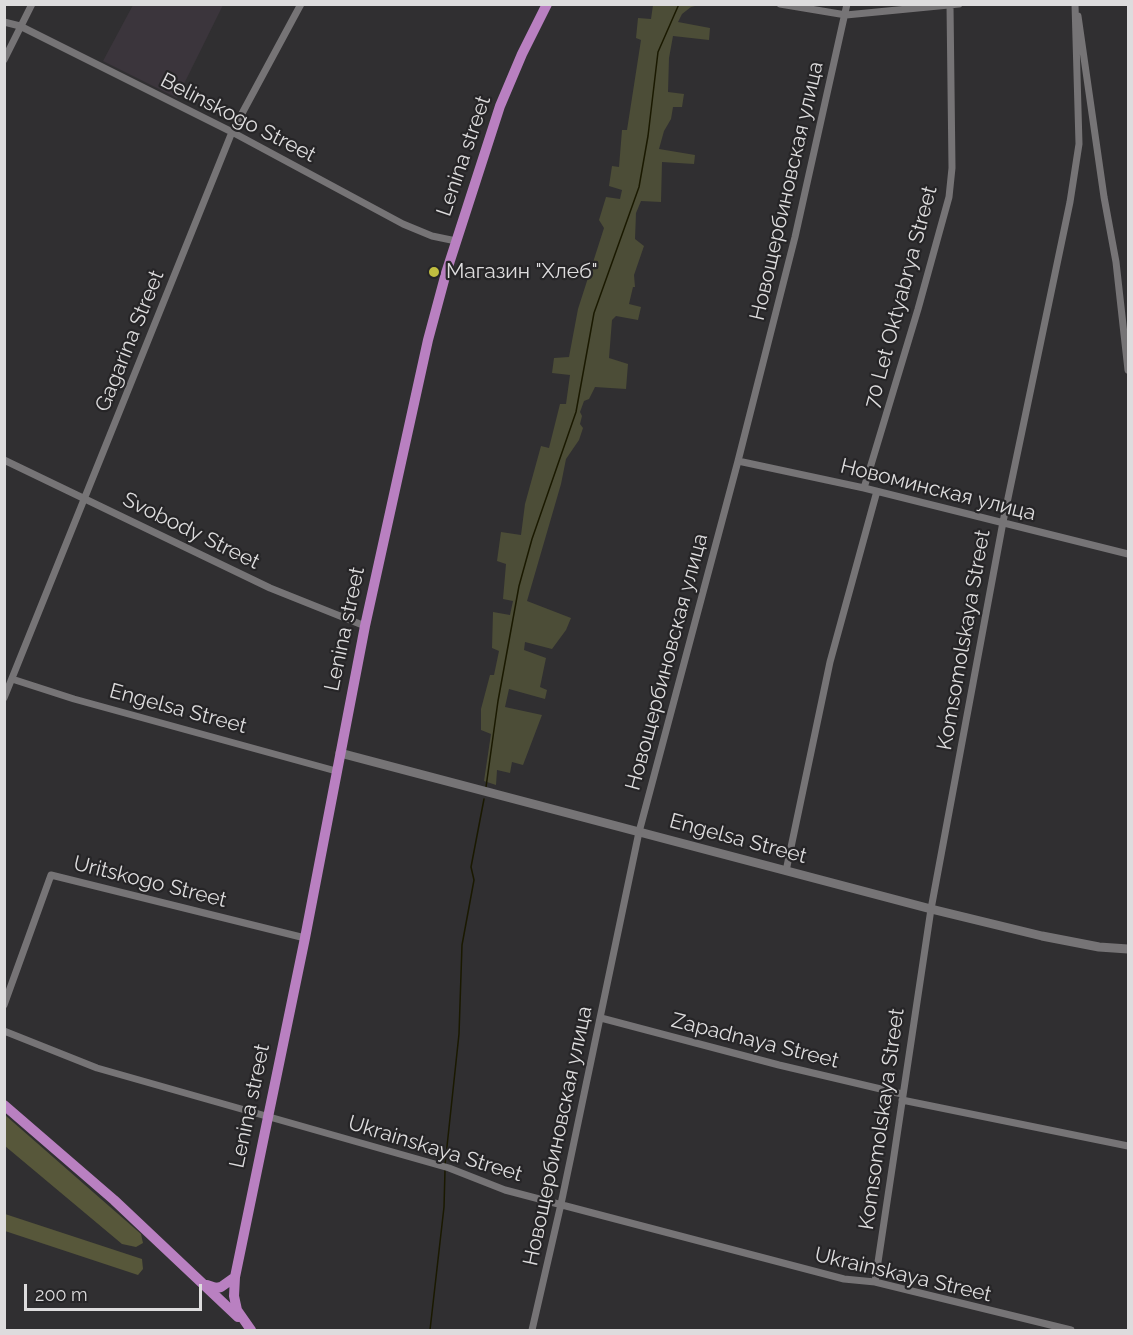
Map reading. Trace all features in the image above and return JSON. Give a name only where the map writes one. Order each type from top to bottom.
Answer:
[{"type":"main road","name":"Lenina street","points":[[235,1277],[305,938],[365,626],[428,340],[456,241],[500,106],[547,4]]},
{"type":"main road","name":"Engelsa Street","points":[[340,753],[931,909],[1042,936],[1128,949]]},
{"type":"main road","points":[[4,1105],[114,1200],[251,1330]]},
{"type":"main road","points":[[199,1280],[209,1287],[216,1288],[227,1284],[235,1277]]},
{"type":"main road","points":[[223,1302],[235,1277]]},
{"type":"main road","points":[[235,1277],[234,1296],[237,1310],[251,1330]]},
{"type":"street","points":[[4,60],[32,4]]},
{"type":"street","name":"Gagarina Street","points":[[4,698],[232,132],[301,4]]},
{"type":"street","points":[[780,4],[846,15],[959,4]]},
{"type":"street","name":"Новощербиновская улица","points":[[532,1330],[601,1018],[639,831],[795,237],[847,4]]},
{"type":"street","points":[[1076,4],[1104,197],[1116,262],[1128,370]]},
{"type":"street","name":"Komsomolskaya Street","points":[[875,1282],[931,909],[1003,522],[1071,202],[1079,144],[1076,4]]},
{"type":"street","name":"70 Let Oktyabrya Street","points":[[864,488],[918,309],[948,197],[952,148],[950,5]]},
{"type":"street","name":"Belinskogo Street","points":[[4,22],[20,27],[232,132],[403,224],[432,236],[456,241]]},
{"type":"street","name":"Svobody Street","points":[[4,460],[270,588],[365,626]]},
{"type":"street","name":"Новоминская улица","points":[[738,461],[877,491],[1128,554]]},
{"type":"street","points":[[786,871],[830,662],[877,491]]},
{"type":"street","name":"Engelsa Street","points":[[12,679],[74,699],[336,771]]},
{"type":"street","name":"Uritskogo Street","points":[[4,1005],[51,875],[305,938]]},
{"type":"street","name":"Zapadnaya Street","points":[[601,1018],[902,1097],[1128,1146]]},
{"type":"street","name":"Ukrainskaya Street","points":[[4,1031],[97,1068],[449,1168],[505,1190],[844,1279],[875,1282],[1071,1330]]},
{"type":"shaded area","points":[[133,5],[223,5],[177,98],[103,61]]},
{"type":"green space","points":[[653,5],[699,5],[691,7],[682,14],[678,22],[710,28],[709,40],[673,36],[669,58],[668,92],[684,94],[682,107],[673,107],[671,119],[664,131],[659,149],[695,155],[694,164],[662,162],[661,202],[641,201],[636,213],[635,239],[644,246],[634,275],[635,287],[633,287],[629,304],[641,307],[638,320],[616,316],[612,320],[609,358],[628,364],[626,389],[595,387],[589,399],[584,401],[580,412],[582,416],[580,424],[583,428],[579,440],[566,459],[527,601],[571,618],[566,630],[552,649],[525,642],[524,650],[546,658],[540,687],[547,690],[545,699],[509,689],[505,707],[542,715],[523,765],[512,762],[510,773],[497,770],[496,785],[484,781],[491,734],[481,730],[481,709],[490,675],[494,675],[499,651],[492,648],[493,612],[510,615],[513,601],[503,599],[506,564],[497,561],[501,532],[521,535],[525,504],[541,446],[549,448],[560,404],[566,404],[570,375],[552,373],[554,358],[569,357],[578,309],[604,228],[599,220],[606,197],[620,199],[622,190],[609,186],[612,166],[619,167],[622,130],[627,130],[641,40],[636,38],[638,18],[651,19]]},
{"type":"green space","points":[[5,1115],[141,1234],[143,1243],[136,1247],[122,1244],[5,1146]]},
{"type":"green space","points":[[5,1214],[142,1259],[143,1269],[138,1275],[5,1231]]},
{"type":"waterway","points":[[486,787],[498,701],[519,586],[532,539],[576,412],[594,313],[639,187],[648,136],[658,52],[679,4]]},
{"type":"waterway","points":[[445,1165],[459,1034],[462,945],[474,880],[471,867],[484,799]]},
{"type":"waterway","points":[[430,1330],[444,1207],[445,1170]]},
{"type":"place","name":"Магазин \"Хлеб\"","points":[[434,272]]}]
